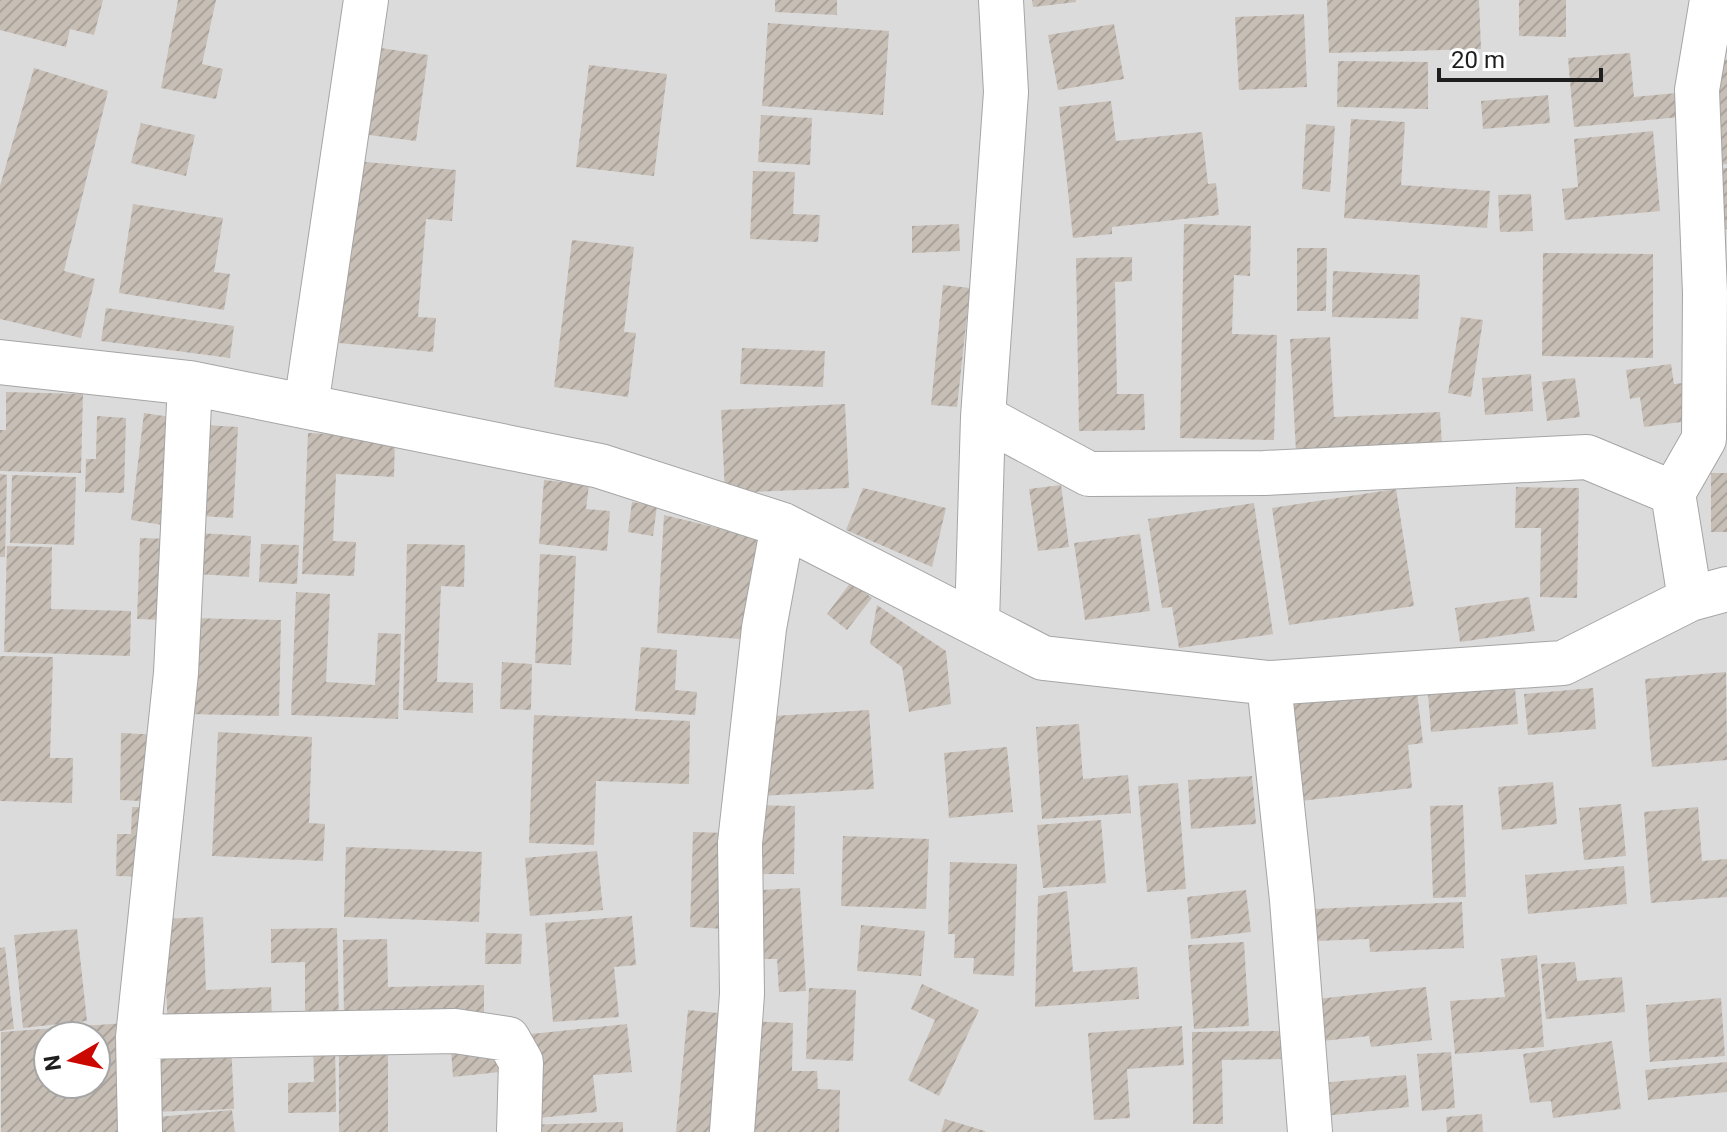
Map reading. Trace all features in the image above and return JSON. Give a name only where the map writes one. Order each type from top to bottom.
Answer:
[{"type":"street","points":[[306,406],[366,0]]},
{"type":"street","points":[[977,623],[983,417],[1006,92],[1001,0]]},
{"type":"street","points":[[1673,493],[1704,439],[1705,293],[1697,90],[1712,0]]},
{"type":"street","points":[[0,362],[190,383],[600,466],[783,525],[1043,658],[1269,683],[1563,663],[1708,594],[1673,493],[1587,457],[1264,473],[1089,474],[983,417]]},
{"type":"street","points":[[140,1132],[138,1037],[176,673],[190,383]]},
{"type":"street","points":[[732,1132],[742,994],[740,843],[764,628],[783,525]]},
{"type":"street","points":[[1269,683],[1292,900],[1310,1132]]},
{"type":"street","points":[[138,1037],[455,1031],[508,1039],[521,1062],[519,1132]]},
{"type":"shaded area","points":[[0,0],[1727,0],[1727,1132],[0,1132]]},
{"type":"building","points":[[0,0],[103,0],[94,35],[70,29],[66,47],[0,30]]},
{"type":"building","points":[[178,0],[216,0],[202,64],[223,69],[216,99],[161,88]]},
{"type":"building","points":[[775,0],[837,0],[837,15],[775,12]]},
{"type":"building","points":[[1032,0],[1076,0],[1076,2],[1033,7]]},
{"type":"building","points":[[1327,0],[1479,0],[1481,49],[1329,53]]},
{"type":"building","points":[[1519,0],[1566,0],[1566,37],[1519,36]]},
{"type":"building","points":[[1304,14],[1307,87],[1239,90],[1235,17]]},
{"type":"building","points":[[768,23],[889,31],[883,115],[762,106]]},
{"type":"building","points":[[1114,24],[1124,79],[1058,90],[1048,35]]},
{"type":"building","points":[[374,47],[428,55],[416,141],[361,134]]},
{"type":"building","points":[[1630,53],[1634,97],[1677,93],[1680,117],[1574,127],[1568,58]]},
{"type":"building","points":[[1727,60],[1727,164],[1714,165],[1713,61]]},
{"type":"building","points":[[1338,61],[1428,62],[1428,109],[1337,107]]},
{"type":"building","points":[[589,65],[667,74],[654,176],[576,167]]},
{"type":"building","points":[[34,68],[108,91],[64,271],[95,279],[81,338],[0,319],[0,186]]},
{"type":"building","points":[[1548,95],[1550,123],[1483,129],[1481,101]]},
{"type":"building","points":[[1111,101],[1116,141],[1202,132],[1208,184],[1216,183],[1219,215],[1112,227],[1112,234],[1073,238],[1059,107]]},
{"type":"building","points":[[761,115],[812,118],[810,165],[758,162]]},
{"type":"building","points":[[1351,119],[1405,122],[1401,185],[1490,191],[1487,228],[1344,218]]},
{"type":"building","points":[[141,123],[195,135],[186,176],[131,163]]},
{"type":"building","points":[[1306,124],[1335,126],[1330,192],[1302,189]]},
{"type":"building","points":[[1653,131],[1660,211],[1565,220],[1562,189],[1578,187],[1574,139]]},
{"type":"building","points":[[355,161],[456,170],[452,221],[426,219],[418,317],[436,318],[433,352],[339,343]]},
{"type":"building","points":[[1727,168],[1727,229],[1709,230],[1705,170]]},
{"type":"building","points":[[753,171],[795,172],[793,214],[820,215],[818,242],[750,239]]},
{"type":"building","points":[[1531,194],[1533,231],[1500,232],[1498,195]]},
{"type":"building","points":[[133,204],[223,218],[214,272],[230,274],[224,310],[119,293]]},
{"type":"building","points":[[959,224],[960,251],[912,253],[912,226]]},
{"type":"building","points":[[1184,224],[1251,226],[1250,276],[1234,275],[1232,334],[1277,335],[1274,440],[1180,438]]},
{"type":"building","points":[[572,240],[634,247],[624,332],[636,333],[628,397],[554,387]]},
{"type":"building","points":[[1297,248],[1327,248],[1326,311],[1297,311]]},
{"type":"building","points":[[1543,253],[1653,254],[1653,358],[1542,356]]},
{"type":"building","points":[[1132,257],[1132,281],[1115,282],[1117,394],[1144,394],[1145,430],[1079,431],[1076,258]]},
{"type":"building","points":[[1333,271],[1420,275],[1418,319],[1332,317]]},
{"type":"building","points":[[943,285],[970,288],[957,407],[931,405]]},
{"type":"building","points":[[106,308],[234,326],[230,358],[101,341]]},
{"type":"building","points":[[1461,317],[1483,320],[1471,397],[1448,393]]},
{"type":"building","points":[[1330,337],[1334,417],[1440,412],[1442,445],[1296,452],[1290,339]]},
{"type":"building","points":[[742,348],[825,351],[823,387],[740,384]]},
{"type":"building","points":[[1671,364],[1674,384],[1691,382],[1696,420],[1644,427],[1640,397],[1630,399],[1626,370]]},
{"type":"building","points":[[1531,374],[1533,411],[1485,415],[1482,378]]},
{"type":"building","points":[[1575,378],[1580,417],[1547,421],[1542,382]]},
{"type":"building","points":[[6,392],[83,394],[81,473],[0,471],[0,430],[6,430]]},
{"type":"building","points":[[845,404],[849,488],[725,493],[721,410]]},
{"type":"building","points":[[144,413],[177,418],[163,525],[131,520]]},
{"type":"building","points":[[97,416],[126,418],[124,493],[85,492],[86,459],[96,459]]},
{"type":"building","points":[[205,425],[238,427],[233,518],[201,516]]},
{"type":"building","points":[[308,433],[395,437],[394,477],[336,474],[333,541],[356,542],[354,576],[302,574]]},
{"type":"building","points":[[1711,473],[1727,473],[1727,532],[1711,532]]},
{"type":"building","points":[[0,474],[7,475],[5,557],[0,557]]},
{"type":"building","points":[[12,475],[76,477],[74,545],[10,543]]},
{"type":"building","points":[[544,480],[589,485],[586,509],[610,511],[607,551],[539,544]]},
{"type":"building","points":[[1061,485],[1069,547],[1038,551],[1029,489]]},
{"type":"building","points":[[1516,487],[1579,488],[1577,598],[1540,597],[1541,528],[1515,528]]},
{"type":"building","points":[[863,488],[946,508],[932,567],[846,530]]},
{"type":"building","points":[[1396,489],[1414,606],[1289,625],[1272,508]]},
{"type":"building","points":[[632,502],[657,506],[653,536],[628,532]]},
{"type":"building","points":[[1254,503],[1273,634],[1179,648],[1172,607],[1162,608],[1148,519]]},
{"type":"building","points":[[664,515],[763,539],[755,640],[657,633]]},
{"type":"building","points":[[197,533],[251,536],[249,577],[195,574]]},
{"type":"building","points":[[1140,534],[1150,611],[1085,620],[1074,543]]},
{"type":"building","points":[[140,538],[170,539],[167,620],[137,619]]},
{"type":"building","points":[[261,544],[299,545],[297,584],[259,582]]},
{"type":"building","points":[[407,544],[465,545],[464,587],[441,586],[437,682],[473,683],[473,713],[403,710]]},
{"type":"building","points":[[7,546],[52,547],[51,609],[131,611],[130,656],[4,652]]},
{"type":"building","points":[[540,554],[576,556],[571,665],[535,663]]},
{"type":"building","points":[[851,582],[872,598],[847,630],[827,614]]},
{"type":"building","points":[[296,592],[330,594],[326,682],[375,685],[378,633],[401,634],[398,719],[291,715]]},
{"type":"building","points":[[1529,597],[1535,631],[1460,642],[1455,608]]},
{"type":"building","points":[[877,605],[946,651],[951,704],[909,712],[902,667],[870,644]]},
{"type":"building","points":[[189,618],[281,620],[279,716],[187,714]]},
{"type":"building","points":[[641,647],[677,650],[675,690],[697,692],[695,715],[635,711]]},
{"type":"building","points":[[0,656],[53,657],[50,758],[73,758],[72,803],[0,801]]},
{"type":"building","points":[[502,662],[532,664],[531,710],[500,709]]},
{"type":"building","points":[[1726,672],[1727,760],[1652,767],[1645,679]]},
{"type":"building","points":[[1416,682],[1423,743],[1408,745],[1412,788],[1301,801],[1289,696]]},
{"type":"building","points":[[1515,687],[1518,724],[1431,732],[1428,694]]},
{"type":"building","points":[[1593,688],[1596,729],[1528,735],[1524,694]]},
{"type":"building","points":[[869,710],[874,789],[761,796],[756,717]]},
{"type":"building","points":[[534,715],[690,721],[689,784],[596,781],[594,845],[529,843]]},
{"type":"building","points":[[1079,724],[1083,779],[1128,775],[1131,813],[1042,819],[1036,727]]},
{"type":"building","points":[[218,732],[312,737],[309,823],[325,824],[323,861],[212,856]]},
{"type":"building","points":[[121,733],[163,735],[161,802],[120,800]]},
{"type":"building","points":[[1007,747],[1013,812],[949,818],[944,753]]},
{"type":"building","points":[[1252,776],[1256,824],[1191,829],[1188,780]]},
{"type":"building","points":[[1553,782],[1557,824],[1502,830],[1498,787]]},
{"type":"building","points":[[1178,783],[1186,889],[1147,892],[1138,786]]},
{"type":"building","points":[[1621,804],[1626,856],[1584,860],[1579,808]]},
{"type":"building","points":[[757,805],[795,806],[794,874],[755,874]]},
{"type":"building","points":[[1463,805],[1466,897],[1433,898],[1430,806]]},
{"type":"building","points":[[132,807],[155,807],[154,877],[116,876],[117,834],[131,834]]},
{"type":"building","points":[[1698,807],[1702,861],[1727,859],[1727,897],[1651,903],[1644,812]]},
{"type":"building","points":[[1101,820],[1106,883],[1043,888],[1037,825]]},
{"type":"building","points":[[693,832],[728,833],[724,929],[690,927]]},
{"type":"building","points":[[843,836],[929,839],[926,909],[841,906]]},
{"type":"building","points":[[346,847],[482,852],[479,922],[344,917]]},
{"type":"building","points":[[597,851],[603,910],[530,916],[525,858]]},
{"type":"building","points":[[950,862],[1017,864],[1014,976],[973,974],[974,958],[954,958],[955,934],[948,934]]},
{"type":"building","points":[[1624,866],[1627,904],[1528,914],[1525,875]]},
{"type":"building","points":[[800,888],[806,991],[779,992],[777,959],[762,959],[746,891]]},
{"type":"building","points":[[1246,890],[1251,932],[1191,939],[1187,897]]},
{"type":"building","points":[[1067,891],[1073,972],[1137,967],[1139,999],[1035,1007],[1038,896]]},
{"type":"building","points":[[1462,902],[1464,948],[1370,952],[1369,939],[1316,941],[1314,909]]},
{"type":"building","points":[[632,916],[636,965],[614,967],[619,1017],[553,1022],[545,923]]},
{"type":"building","points":[[203,917],[206,990],[271,987],[272,1026],[168,1030],[163,919]]},
{"type":"building","points":[[861,925],[925,931],[921,976],[857,971]]},
{"type":"building","points":[[337,928],[339,1023],[305,1023],[305,962],[271,963],[271,929]]},
{"type":"building","points":[[77,929],[87,1020],[32,1020],[32,1027],[23,1028],[14,935]]},
{"type":"building","points":[[486,933],[522,934],[521,964],[485,964]]},
{"type":"building","points":[[387,939],[388,987],[484,985],[484,1021],[344,1023],[343,940]]},
{"type":"building","points":[[1244,942],[1249,1026],[1194,1029],[1188,945]]},
{"type":"building","points":[[5,947],[14,1029],[0,1031],[0,948]]},
{"type":"building","points":[[1537,955],[1544,1047],[1455,1054],[1450,1001],[1505,997],[1501,959]]},
{"type":"building","points":[[1575,962],[1577,981],[1622,977],[1625,1012],[1546,1019],[1541,964]]},
{"type":"building","points":[[922,984],[979,1010],[939,1096],[908,1080],[935,1020],[911,1009]]},
{"type":"building","points":[[1426,987],[1432,1040],[1371,1047],[1369,1036],[1313,1042],[1308,1000]]},
{"type":"building","points":[[809,988],[856,990],[853,1061],[806,1059]]},
{"type":"building","points":[[1721,998],[1725,1056],[1650,1062],[1646,1005]]},
{"type":"building","points":[[688,1010],[728,1014],[715,1132],[676,1132]]},
{"type":"building","points":[[744,1021],[793,1023],[792,1071],[817,1071],[818,1089],[840,1090],[839,1132],[742,1132]]},
{"type":"building","points":[[125,1023],[134,1132],[1,1132],[1,1032],[32,1030],[32,1100],[112,1100],[112,1024]]},
{"type":"building","points":[[627,1024],[632,1072],[593,1075],[597,1112],[539,1118],[531,1034]]},
{"type":"building","points":[[1182,1026],[1184,1065],[1127,1069],[1130,1118],[1094,1120],[1088,1033]]},
{"type":"building","points":[[1281,1031],[1281,1059],[1222,1060],[1223,1124],[1193,1124],[1192,1032]]},
{"type":"building","points":[[231,1041],[234,1109],[154,1112],[151,1043]]},
{"type":"building","points":[[1612,1041],[1621,1109],[1553,1118],[1551,1101],[1530,1103],[1523,1054]]},
{"type":"building","points":[[335,1042],[336,1112],[288,1113],[288,1083],[314,1082],[313,1043]]},
{"type":"building","points":[[506,1044],[509,1071],[453,1077],[451,1050]]},
{"type":"building","points":[[339,1046],[388,1046],[388,1132],[339,1132]]},
{"type":"building","points":[[1451,1052],[1455,1108],[1422,1111],[1417,1054]]},
{"type":"building","points":[[1727,1062],[1727,1092],[1648,1100],[1645,1070]]},
{"type":"building","points":[[1406,1075],[1409,1107],[1324,1116],[1321,1083]]},
{"type":"building","points":[[232,1110],[235,1132],[149,1132],[147,1118]]},
{"type":"building","points":[[1482,1114],[1483,1132],[1447,1132],[1446,1117]]},
{"type":"building","points":[[945,1119],[985,1131],[985,1132],[941,1132]]},
{"type":"building","points":[[623,1122],[623,1132],[525,1132],[524,1125]]}]
